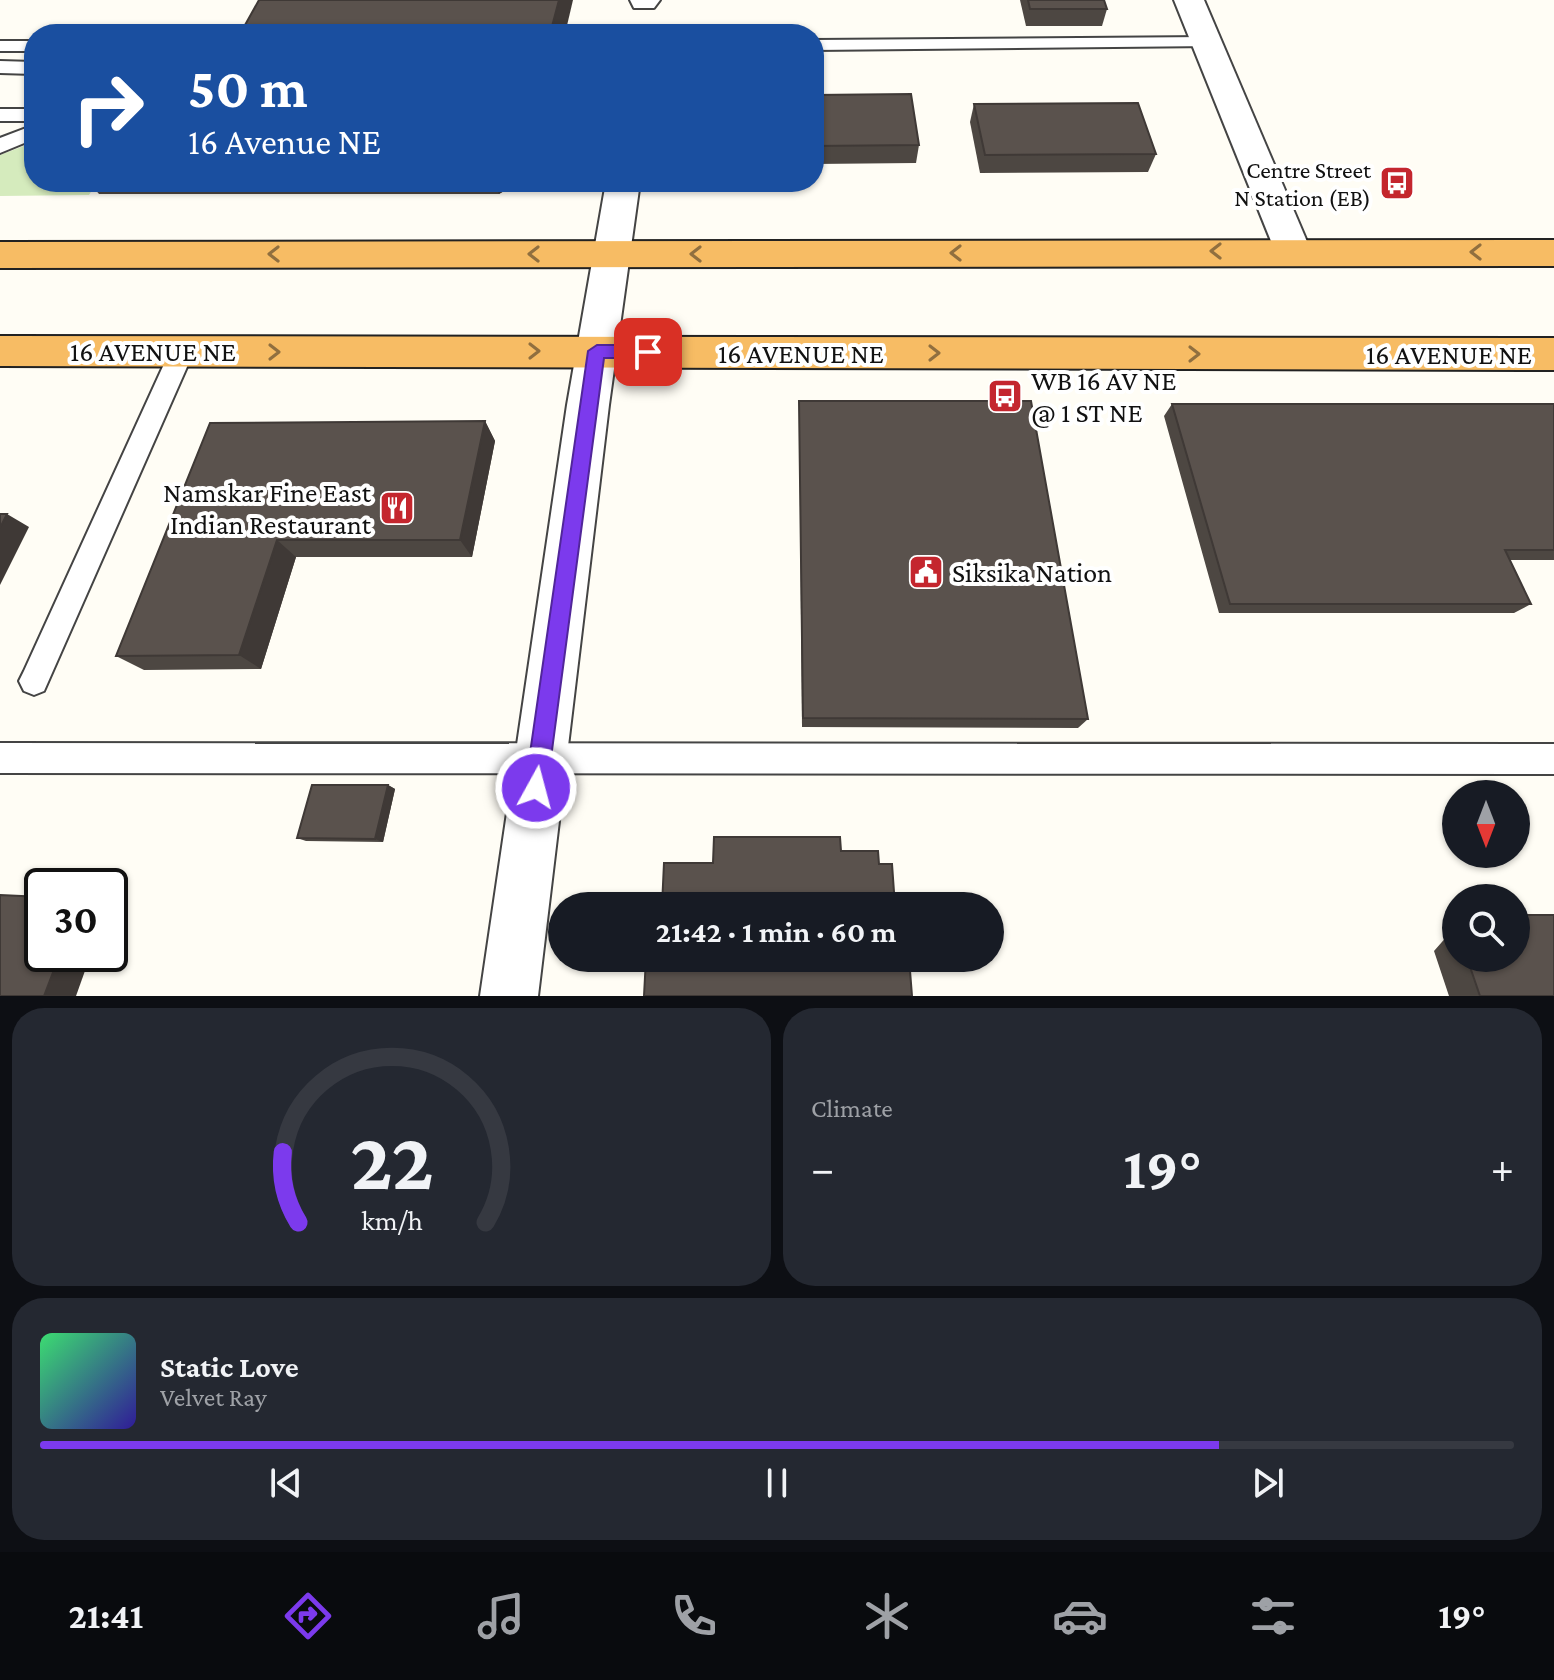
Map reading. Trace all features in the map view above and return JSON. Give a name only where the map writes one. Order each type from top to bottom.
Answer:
[{"type":"highway","points":[[0,255],[1554,253]]},
{"type":"highway","name":"16 AVENUE NE","points":[[0,351],[1554,354]]},
{"type":"street","points":[[1189,0],[1293,251]]},
{"type":"street","points":[[509,996],[621,192]]},
{"type":"lane","points":[[824,45],[1207,42]]},
{"type":"lane","points":[[0,46],[24,46]]},
{"type":"lane","points":[[0,67],[24,68]]},
{"type":"lane","points":[[0,115],[24,115]]},
{"type":"lane","points":[[0,146],[24,135]]},
{"type":"lane","points":[[34,681],[182,351]]},
{"type":"lane","points":[[0,758],[1554,759]]},
{"type":"green space","points":[[24,146],[24,192],[91,192],[89,195],[0,196],[0,155]]},
{"type":"building","points":[[259,0],[559,0],[553,24],[246,24]]},
{"type":"building","points":[[1028,0],[1104,0],[1107,9],[1030,9]]},
{"type":"building","points":[[911,94],[919,145],[824,146],[824,95]]},
{"type":"building","points":[[1138,103],[1156,154],[985,155],[974,104]]},
{"type":"building","name":"Siksika Nation","points":[[799,401],[1031,401],[1088,719],[803,718]]},
{"type":"building","points":[[1172,404],[1554,404],[1554,550],[1505,550],[1531,604],[1230,604]]},
{"type":"building","points":[[485,421],[460,540],[277,540],[239,655],[116,656],[210,423]]},
{"type":"building","points":[[0,514],[7,514],[0,528]]},
{"type":"building","points":[[312,785],[388,785],[375,839],[297,838]]},
{"type":"building","points":[[714,837],[840,837],[841,851],[878,851],[879,864],[892,864],[894,892],[663,892],[664,863],[713,863]]},
{"type":"building","points":[[0,895],[24,896],[24,972],[53,972],[44,996],[0,996]]},
{"type":"building","points":[[1530,915],[1554,915],[1554,996],[1480,996],[1472,972],[1530,972]]},
{"type":"building","points":[[645,972],[910,972],[912,996],[644,996]]},
{"type":"place","name":"Centre Street N Station (EB)","points":[[1397,183]]},
{"type":"place","name":"WB 16 AV NE @ 1 ST NE","points":[[1005,396]]},
{"type":"place","name":"Namskar Fine East Indian Restaurant","points":[[397,508]]},
{"type":"place","name":"Siksika Nation","points":[[926,572]]},
{"type":"route","points":[[536,788],[597,351],[648,352]]}]
